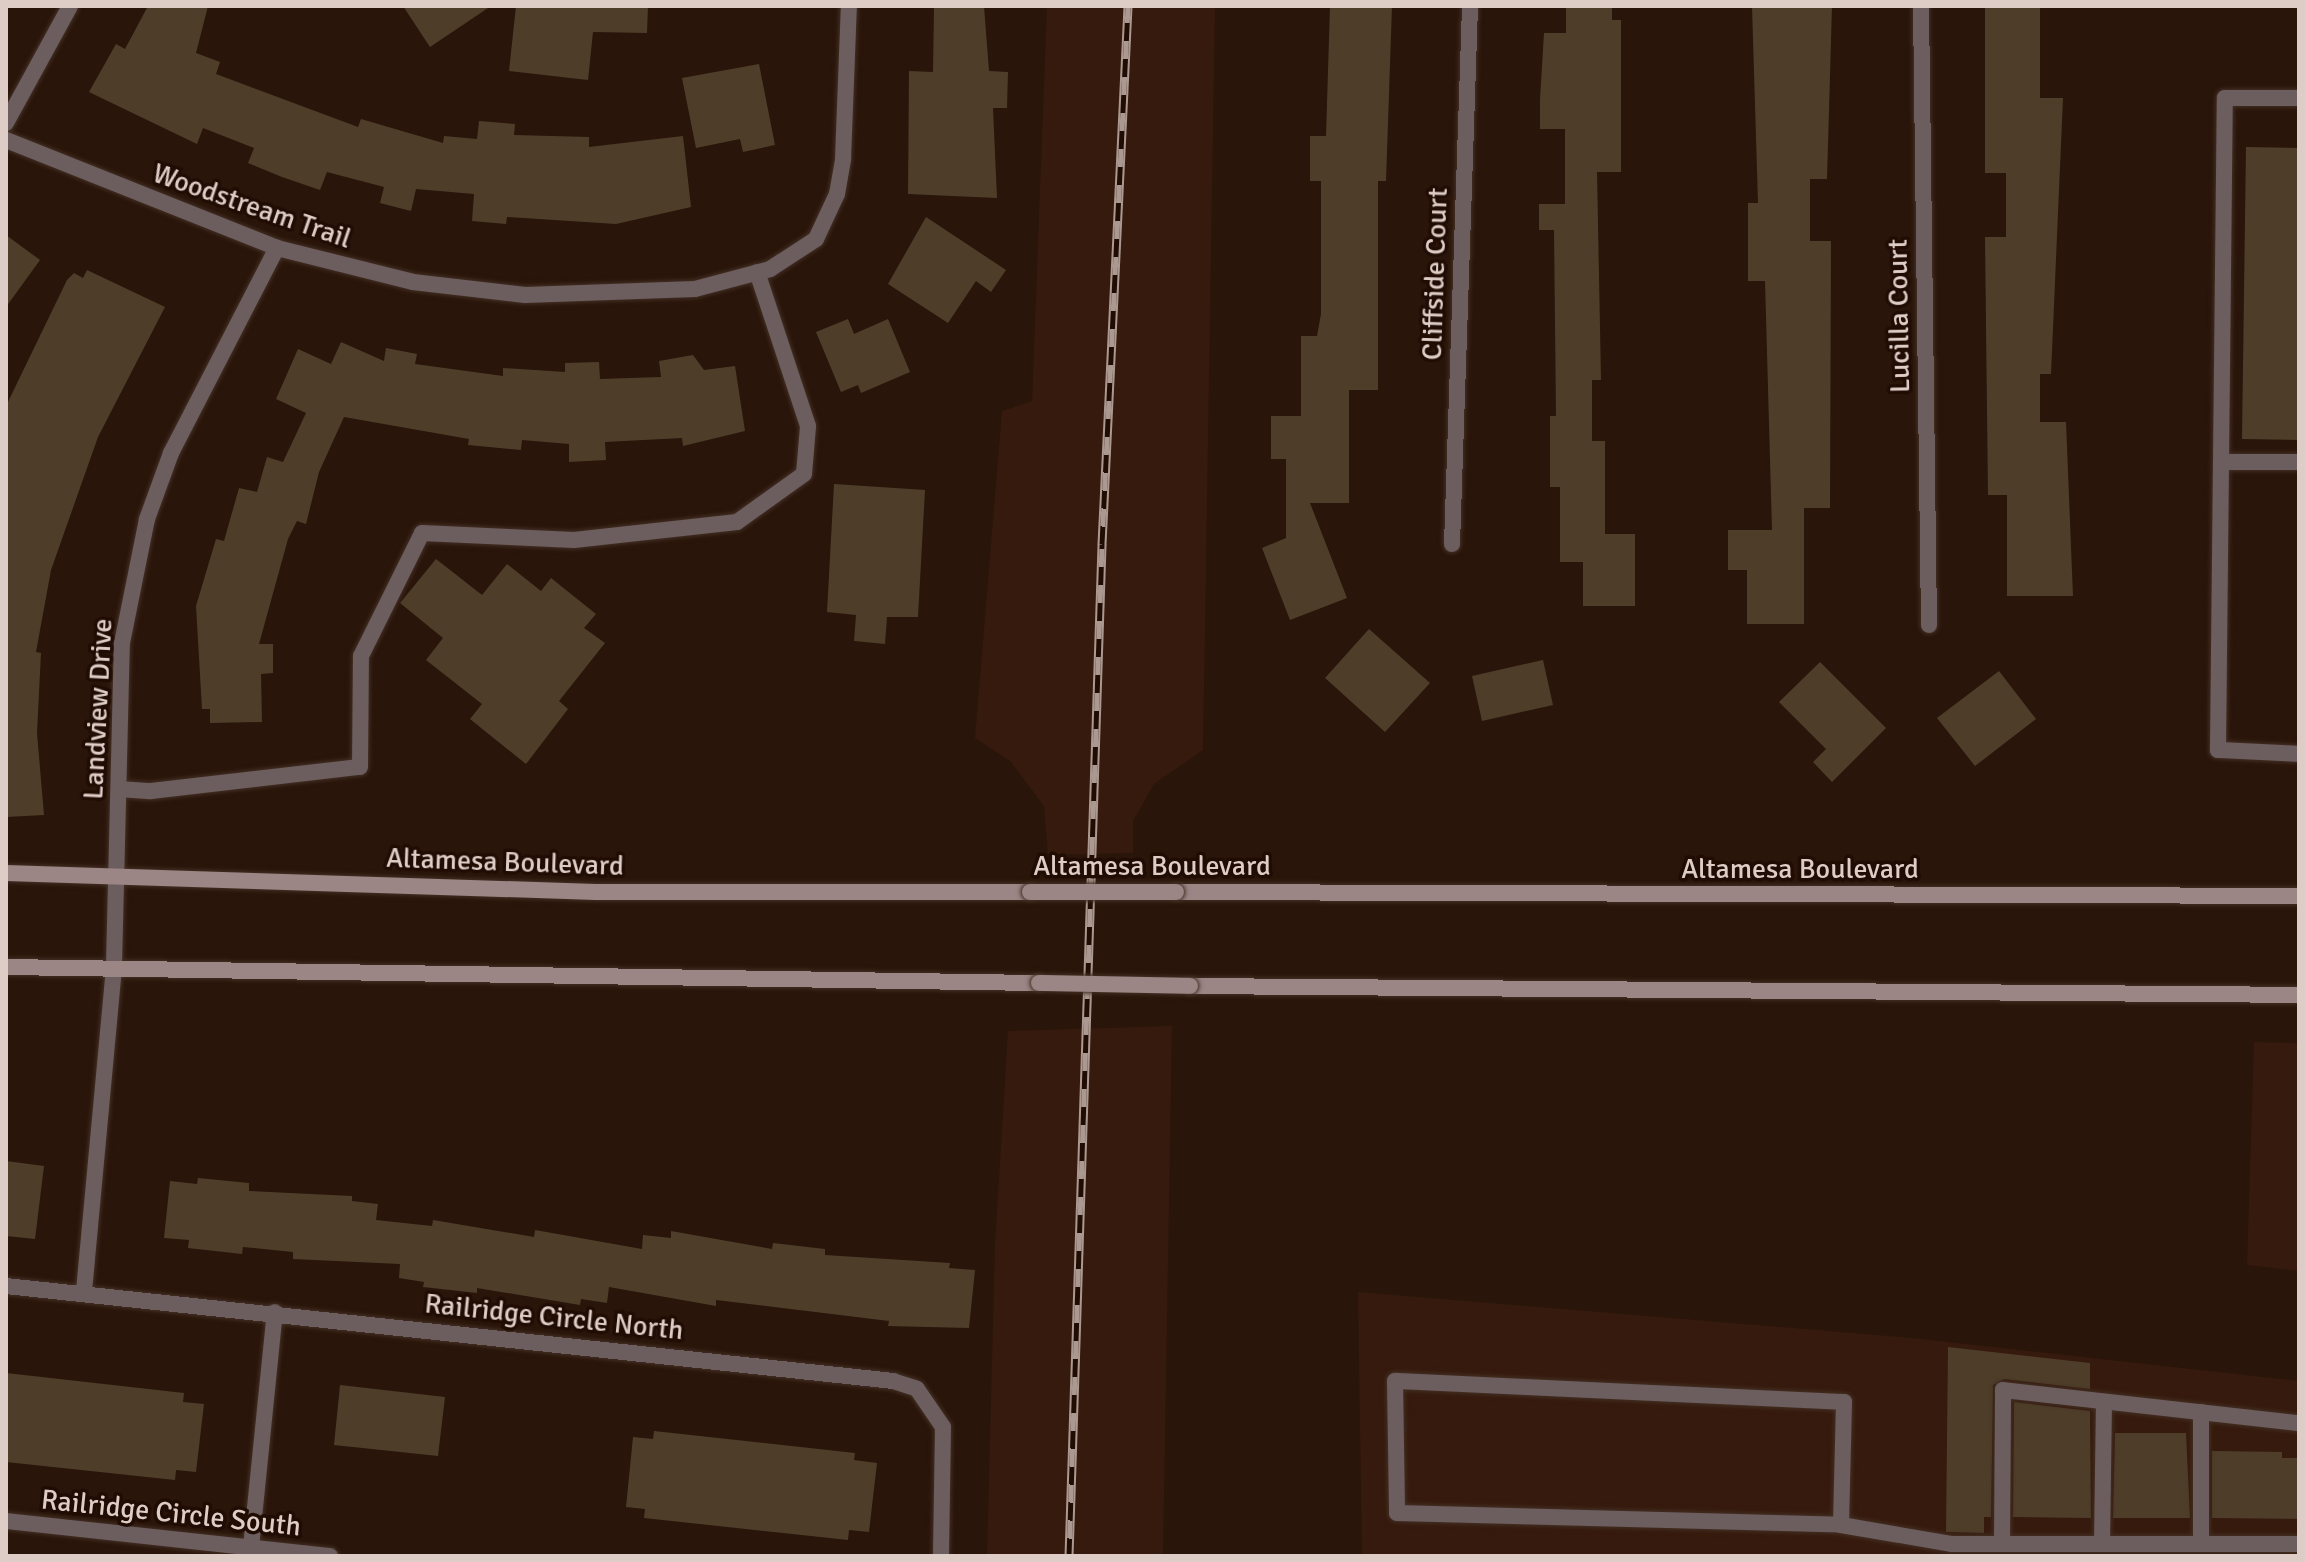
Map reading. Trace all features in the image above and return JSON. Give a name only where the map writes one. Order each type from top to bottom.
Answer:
[{"type":"main road","name":"Altamesa Boulevard","points":[[6,873],[596,892],[2299,896]]},
{"type":"main road","points":[[6,967],[114,965],[1190,986],[2299,995]]},
{"type":"street","points":[[6,123],[70,6]]},
{"type":"street","name":"Woodstream Trail","points":[[6,140],[277,248],[413,282],[525,295],[695,289],[757,272],[796,257],[816,239],[837,194],[849,6]]},
{"type":"street","name":"Cliffside Court","points":[[1452,544],[1470,6]]},
{"type":"street","name":"Lucilla Court","points":[[1921,6],[1929,625]]},
{"type":"street","points":[[2299,98],[2225,98],[2218,750],[2299,754]]},
{"type":"street","name":"Landview Drive","points":[[114,965],[122,643],[147,519],[171,453],[277,248]]},
{"type":"street","points":[[119,789],[151,791],[360,767],[361,656],[422,533],[574,540],[737,522],[804,474],[808,426],[757,272]]},
{"type":"street","points":[[2221,462],[2299,462]]},
{"type":"street","points":[[84,1291],[114,965]]},
{"type":"street","name":"Railridge Circle North","points":[[6,1286],[84,1291],[893,1381],[917,1389],[935,1410],[943,1427],[945,1482],[941,1556]]},
{"type":"street","points":[[251,1547],[275,1312]]},
{"type":"street","points":[[1841,1525],[1844,1402],[1395,1381],[1397,1513],[1841,1525],[1952,1544],[2299,1544]]},
{"type":"street","points":[[2002,1543],[2003,1390],[2299,1423]]},
{"type":"street","points":[[2102,1544],[2104,1402]]},
{"type":"street","points":[[2201,1412],[2201,1544]]},
{"type":"street","name":"Railridge Circle South","points":[[6,1521],[330,1556]]},
{"type":"shaded area","points":[[1047,6],[1215,6],[1203,750],[1154,784],[1133,821],[1133,853],[1048,855],[1044,806],[1010,761],[975,738],[1002,411],[1032,401]]},
{"type":"shaded area","points":[[1172,1026],[1163,1556],[987,1556],[995,1244],[1008,1031]]},
{"type":"shaded area","points":[[2254,1042],[2299,1043],[2299,1271],[2247,1265]]},
{"type":"shaded area","points":[[1358,1292],[1912,1338],[2299,1381],[2299,1556],[1362,1556]]},
{"type":"building","points":[[148,6],[208,6],[196,53],[220,62],[216,74],[358,127],[361,119],[443,143],[444,136],[477,139],[479,121],[515,124],[514,135],[589,137],[589,147],[683,136],[691,207],[616,224],[507,217],[506,224],[472,221],[474,194],[416,189],[411,211],[380,203],[384,187],[327,172],[320,190],[282,177],[248,163],[254,148],[203,128],[197,144],[89,92],[116,44],[125,49]]},
{"type":"building","points":[[403,6],[491,6],[430,47]]},
{"type":"building","points":[[516,6],[648,6],[647,33],[593,32],[588,80],[509,71]]},
{"type":"building","points":[[934,6],[984,6],[989,71],[1008,72],[1007,108],[993,108],[997,198],[908,194],[909,71],[933,72]]},
{"type":"building","points":[[1330,6],[1392,6],[1386,181],[1378,181],[1378,390],[1349,390],[1349,503],[1310,503],[1347,598],[1290,620],[1262,548],[1286,538],[1286,459],[1271,459],[1271,416],[1301,416],[1301,336],[1317,336],[1321,314],[1321,181],[1310,181],[1310,136],[1326,136]]},
{"type":"building","points":[[1566,6],[1612,6],[1612,20],[1621,20],[1621,172],[1597,172],[1601,380],[1592,380],[1592,441],[1605,441],[1605,534],[1635,534],[1635,606],[1583,606],[1583,562],[1560,562],[1560,487],[1550,487],[1550,416],[1556,416],[1554,230],[1539,230],[1539,204],[1565,204],[1565,129],[1540,129],[1540,99],[1544,33],[1566,33]]},
{"type":"building","points":[[1752,6],[1832,6],[1827,179],[1810,179],[1810,241],[1831,241],[1830,508],[1804,508],[1804,624],[1747,624],[1747,570],[1728,570],[1728,530],[1772,530],[1765,281],[1748,281],[1748,203],[1758,203]]},
{"type":"building","points":[[1985,6],[2040,6],[2040,98],[2063,98],[2051,374],[2040,374],[2040,422],[2066,422],[2073,596],[2007,596],[2007,495],[1988,495],[1985,237],[2006,237],[2006,173],[1985,173]]},
{"type":"building","points":[[759,64],[775,145],[743,152],[740,139],[696,148],[682,78]]},
{"type":"building","points":[[2246,147],[2299,148],[2299,440],[2242,439]]},
{"type":"building","points":[[926,217],[1006,270],[991,292],[976,281],[948,323],[888,284]]},
{"type":"building","points":[[6,235],[40,260],[6,307]]},
{"type":"building","points":[[87,270],[165,307],[98,437],[51,570],[36,652],[41,653],[37,733],[44,815],[6,817],[6,406],[67,280],[74,273],[83,278]]},
{"type":"building","points":[[848,319],[854,334],[888,319],[910,372],[861,393],[858,385],[841,392],[816,332]]},
{"type":"building","points":[[341,342],[384,361],[386,348],[417,354],[415,364],[503,376],[503,368],[565,372],[565,363],[599,362],[600,379],[661,377],[659,361],[693,355],[704,370],[735,366],[745,431],[683,446],[682,438],[605,442],[606,460],[569,462],[569,444],[522,440],[521,450],[468,445],[469,439],[344,417],[319,472],[306,524],[297,521],[288,539],[259,644],[273,644],[273,673],[261,674],[262,722],[210,723],[210,709],[202,709],[196,606],[216,539],[224,541],[239,488],[257,492],[267,457],[283,462],[306,413],[276,399],[298,349],[331,364]]},
{"type":"building","points":[[834,484],[925,490],[918,617],[887,617],[885,644],[854,641],[856,615],[827,612]]},
{"type":"building","points":[[436,559],[482,595],[507,564],[541,591],[551,578],[596,614],[584,628],[605,643],[559,701],[568,709],[526,764],[470,719],[482,704],[426,660],[443,638],[400,603]]},
{"type":"building","points":[[1369,629],[1430,683],[1385,732],[1325,678]]},
{"type":"building","points":[[1543,660],[1553,705],[1482,721],[1472,676]]},
{"type":"building","points":[[1820,662],[1886,728],[1832,782],[1813,762],[1826,749],[1779,702]]},
{"type":"building","points":[[1999,671],[2036,719],[1975,766],[1937,718]]},
{"type":"building","points":[[6,1161],[44,1166],[35,1239],[6,1236]]},
{"type":"building","points":[[198,1178],[249,1183],[249,1191],[352,1196],[352,1201],[378,1204],[376,1220],[432,1226],[433,1220],[534,1237],[535,1230],[642,1249],[643,1235],[671,1238],[671,1231],[772,1249],[773,1243],[825,1249],[825,1255],[950,1263],[949,1268],[975,1270],[969,1328],[888,1326],[889,1321],[716,1300],[716,1306],[609,1287],[607,1303],[581,1299],[580,1305],[477,1288],[477,1293],[423,1287],[424,1282],[399,1278],[400,1264],[293,1259],[293,1252],[243,1247],[242,1254],[188,1248],[189,1240],[164,1238],[170,1181],[197,1184]]},
{"type":"building","points":[[1948,1347],[2090,1363],[2090,1389],[2004,1379],[1993,1385],[1991,1517],[1984,1517],[1984,1533],[1946,1532]]},
{"type":"building","points":[[6,1373],[184,1393],[183,1402],[204,1404],[196,1472],[176,1470],[175,1480],[6,1462]]},
{"type":"building","points":[[340,1385],[445,1397],[438,1456],[334,1445]]},
{"type":"building","points":[[2014,1402],[2090,1411],[2091,1518],[2013,1517]]},
{"type":"building","points":[[654,1431],[855,1453],[854,1460],[877,1463],[869,1532],[849,1530],[848,1540],[644,1518],[645,1509],[626,1507],[633,1437],[653,1439]]},
{"type":"building","points":[[2115,1433],[2186,1433],[2190,1518],[2113,1518]]},
{"type":"building","points":[[2212,1451],[2282,1452],[2282,1458],[2299,1458],[2299,1519],[2212,1518]]},
{"type":"railway","points":[[1069,1556],[1102,544],[1128,6]]}]
